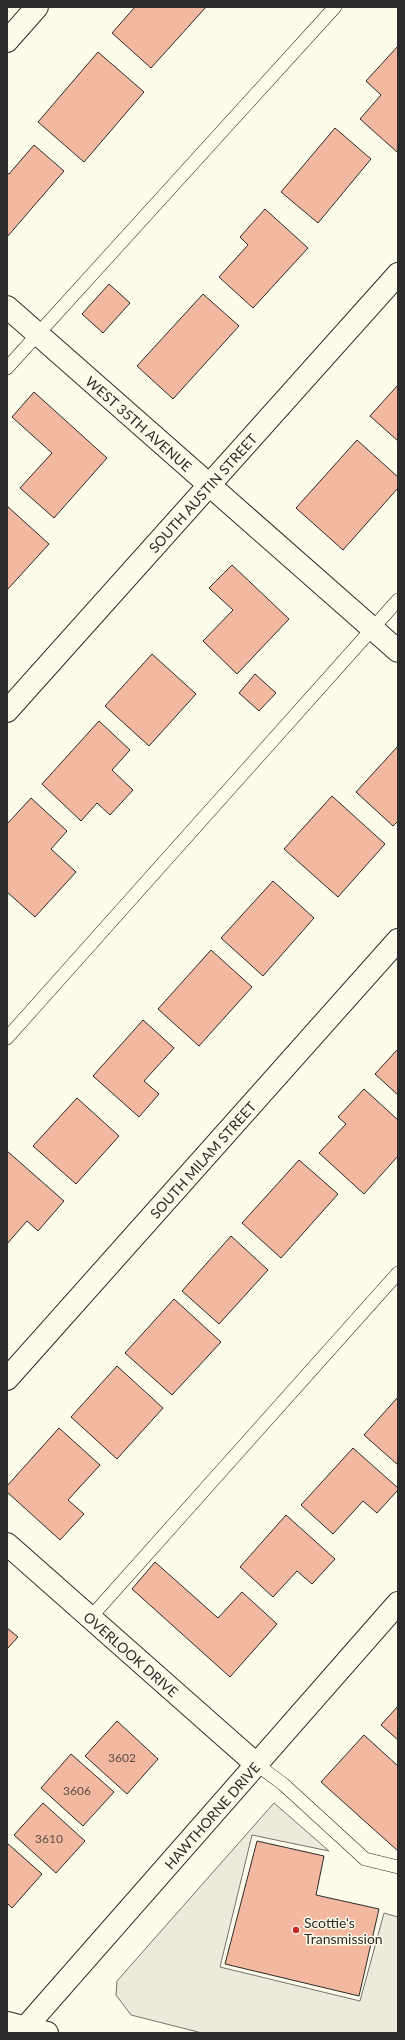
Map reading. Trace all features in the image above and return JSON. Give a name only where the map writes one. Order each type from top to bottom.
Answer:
[{"type":"street","points":[[7,41],[37,7]]},
{"type":"street","name":"SOUTH AUSTIN STREET","points":[[7,711],[398,274]]},
{"type":"street","name":"WEST 35TH AVENUE","points":[[7,307],[210,484],[398,651]]},
{"type":"street","name":"SOUTH MILAM STREET","points":[[7,1379],[398,940]]},
{"type":"street","name":"OVERLOOK DRIVE","points":[[7,1544],[256,1764]]},
{"type":"street","name":"HAWTHORNE DRIVE","points":[[16,2025],[256,1764],[398,1602]]},
{"type":"street","points":[[16,2025],[47,2033]]},
{"type":"lane","points":[[7,368],[335,7]]},
{"type":"lane","points":[[7,1038],[398,600]]},
{"type":"lane","points":[[90,1618],[398,1273]]},
{"type":"lane","points":[[256,1764],[284,1784],[365,1859],[398,1867]]},
{"type":"shaded area","points":[[274,1803],[329,1851],[252,1835],[220,1967],[360,2001],[384,1913],[398,1917],[398,2033],[202,2033],[131,2015],[116,1995],[117,1981]]},
{"type":"building","points":[[135,7],[206,7],[151,68],[112,33]]},
{"type":"building","points":[[398,46],[397,152],[360,119],[381,95],[366,81]]},
{"type":"building","points":[[98,52],[144,92],[84,162],[38,122]]},
{"type":"building","points":[[335,128],[371,159],[318,223],[281,192]]},
{"type":"building","points":[[34,145],[64,171],[7,237],[7,173],[9,174]]},
{"type":"building","points":[[265,209],[308,248],[253,308],[219,277],[248,245],[240,237]]},
{"type":"building","points":[[109,284],[130,303],[103,333],[82,314]]},
{"type":"building","points":[[203,294],[239,326],[173,399],[137,366]]},
{"type":"building","points":[[398,385],[398,441],[370,416]]},
{"type":"building","points":[[34,392],[107,458],[54,518],[20,488],[52,453],[12,417]]},
{"type":"building","points":[[357,440],[398,477],[398,488],[343,550],[296,508]]},
{"type":"building","points":[[7,506],[49,544],[7,590]]},
{"type":"building","points":[[232,565],[289,619],[237,674],[203,641],[233,610],[209,588]]},
{"type":"building","points":[[152,654],[196,694],[149,746],[105,706]]},
{"type":"building","points":[[255,674],[276,693],[259,711],[239,693]]},
{"type":"building","points":[[99,721],[130,750],[112,770],[133,790],[110,815],[97,803],[81,821],[42,784]]},
{"type":"building","points":[[398,746],[398,821],[393,826],[356,792]]},
{"type":"building","points":[[332,796],[385,844],[338,897],[284,849]]},
{"type":"building","points":[[31,798],[67,831],[51,849],[76,872],[35,917],[7,892],[7,824]]},
{"type":"building","points":[[273,881],[314,918],[263,976],[221,938]]},
{"type":"building","points":[[211,950],[252,987],[199,1046],[158,1009]]},
{"type":"building","points":[[143,1020],[174,1048],[144,1081],[159,1094],[139,1117],[93,1076]]},
{"type":"building","points":[[398,1049],[398,1095],[375,1074]]},
{"type":"building","points":[[364,1089],[398,1120],[398,1156],[364,1194],[319,1153],[346,1124],[338,1117]]},
{"type":"building","points":[[77,1098],[119,1136],[76,1184],[33,1146]]},
{"type":"building","points":[[7,1151],[64,1201],[38,1231],[27,1221],[7,1244]]},
{"type":"building","points":[[299,1160],[338,1194],[281,1258],[242,1223]]},
{"type":"building","points":[[231,1236],[268,1270],[219,1324],[182,1291]]},
{"type":"building","points":[[174,1299],[221,1342],[172,1395],[125,1353]]},
{"type":"building","points":[[117,1366],[163,1408],[117,1459],[71,1417]]},
{"type":"building","points":[[398,1397],[398,1465],[364,1435]]},
{"type":"building","points":[[59,1428],[100,1465],[68,1500],[84,1514],[60,1540],[7,1492],[7,1486]]},
{"type":"building","points":[[353,1448],[398,1488],[398,1490],[377,1513],[363,1501],[333,1534],[301,1505]]},
{"type":"building","points":[[286,1515],[335,1559],[312,1584],[297,1571],[273,1597],[240,1567]]},
{"type":"building","points":[[155,1562],[218,1618],[242,1592],[277,1624],[230,1677],[132,1589]]},
{"type":"building","points":[[7,1628],[18,1637],[7,1649]]},
{"type":"building","points":[[398,1706],[398,1740],[381,1725]]},
{"type":"building","points":[[117,1721],[158,1759],[127,1794],[85,1756]]},
{"type":"building","points":[[364,1735],[398,1766],[398,1851],[321,1782]]},
{"type":"building","points":[[71,1754],[114,1792],[83,1826],[41,1788]]},
{"type":"building","points":[[43,1803],[85,1841],[56,1873],[14,1835]]},
{"type":"building","points":[[257,1841],[324,1856],[316,1895],[379,1909],[359,1996],[225,1964]]},
{"type":"building","points":[[7,1843],[42,1874],[12,1908],[7,1903]]},
{"type":"place","name":"Scottie's Transmission","points":[[296,1930]]}]
